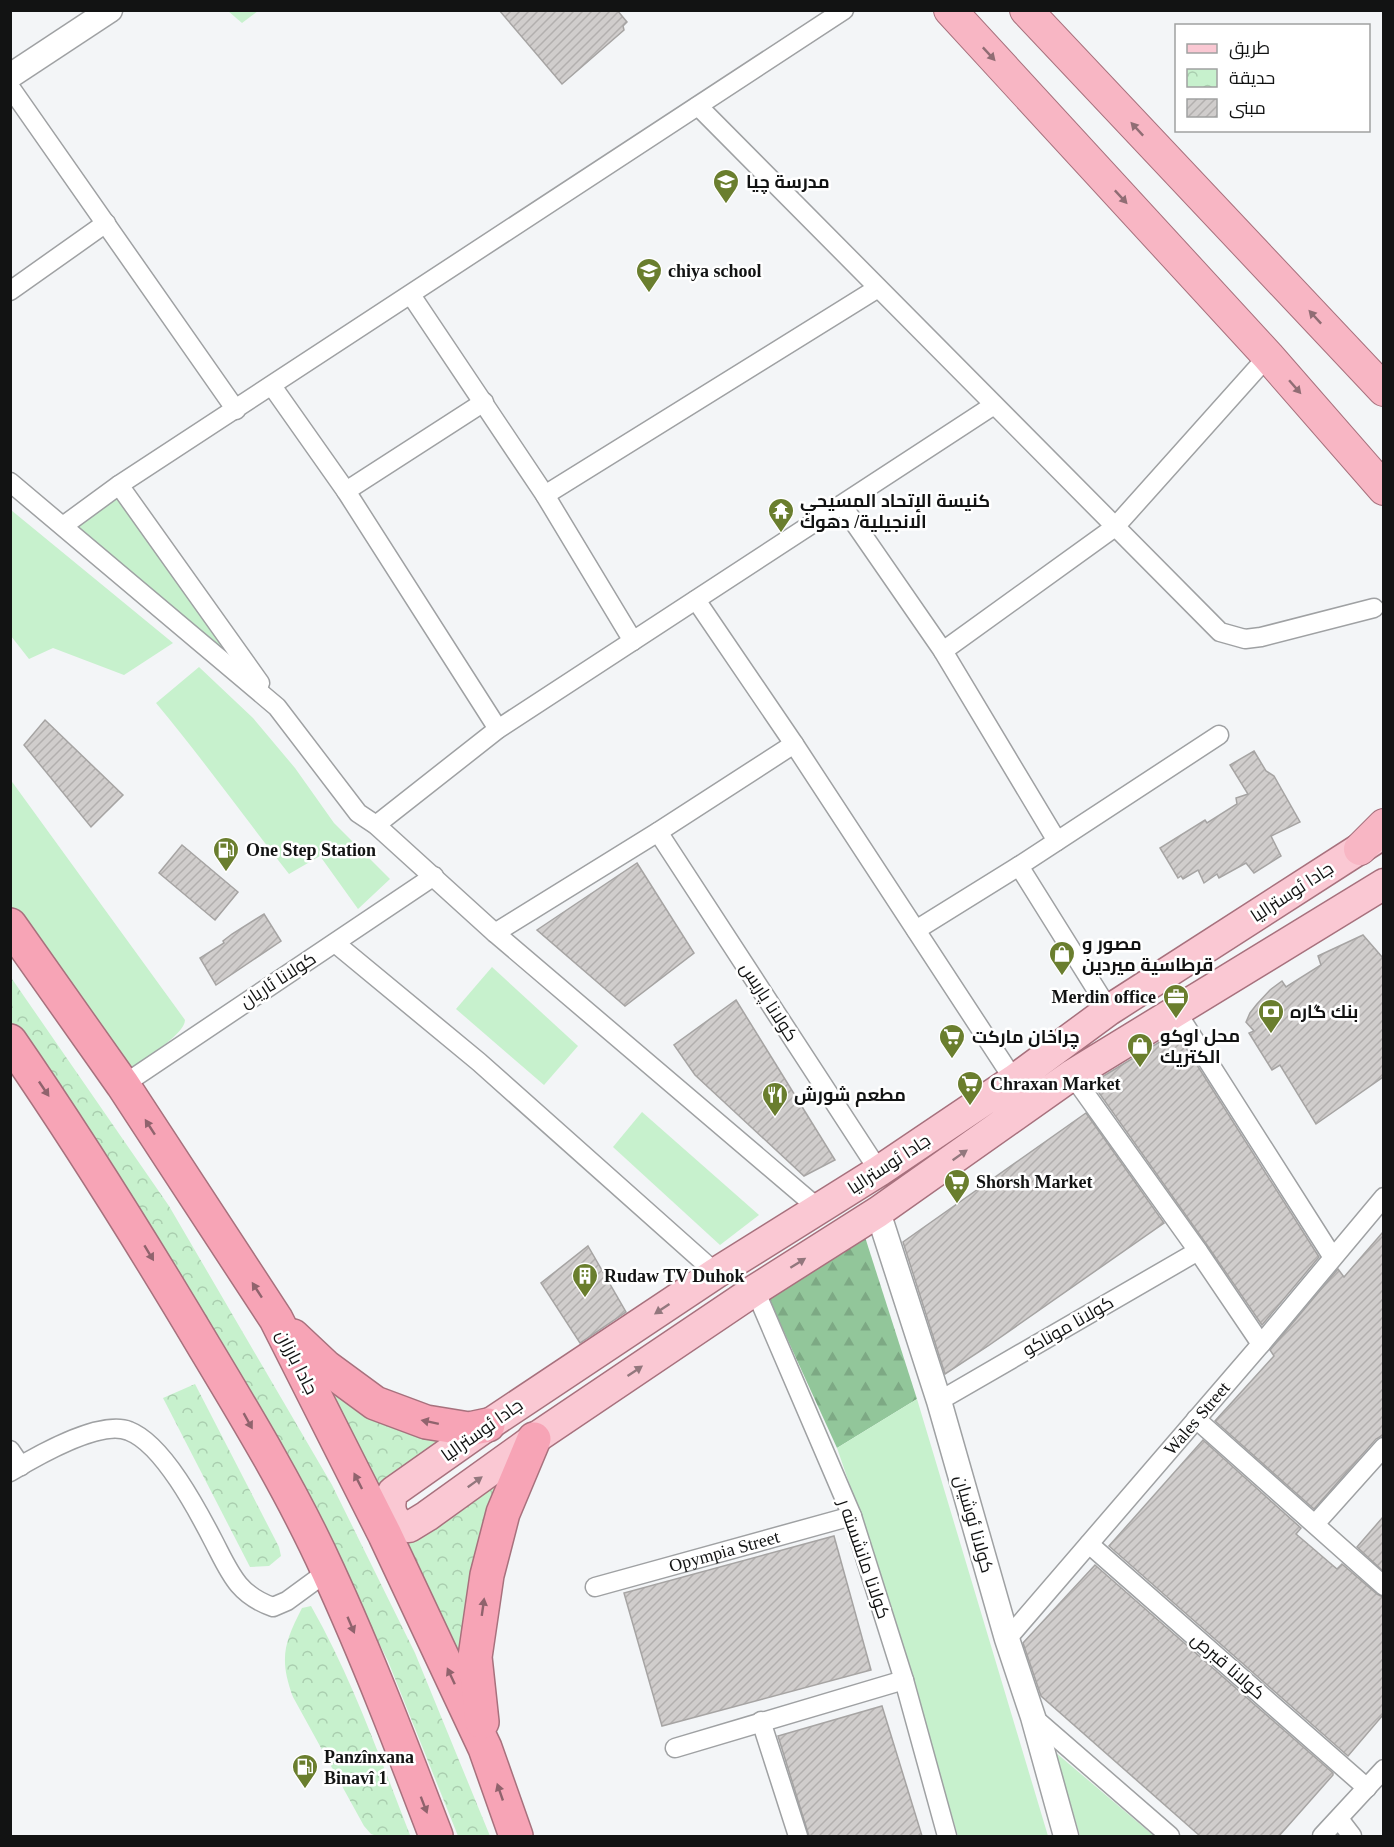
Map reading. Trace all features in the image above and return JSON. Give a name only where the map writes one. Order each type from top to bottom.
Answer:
[{"type":"highway","points":[[950,10],[1268,356],[1380,487]]},
{"type":"highway","points":[[1026,10],[1383,390]]},
{"type":"highway","points":[[1371,841],[1383,825]]},
{"type":"highway","name":"جادا بارزان","points":[[10,925],[123,1085],[276,1320],[385,1535],[485,1748],[516,1836]]},
{"type":"highway","points":[[10,1041],[59,1111],[138,1235],[231,1391],[303,1520],[328,1571],[436,1836]]},
{"type":"highway","points":[[276,1320],[326,1367],[375,1403],[426,1422],[469,1429],[488,1425]]},
{"type":"highway","points":[[485,1748],[475,1657],[487,1575],[503,1513],[534,1439]]},
{"type":"main road","name":"جادا ئوسترالیا","points":[[1371,841],[1109,1010],[1014,1080],[879,1171],[716,1274],[488,1425],[393,1492],[390,1503],[391,1512],[396,1521],[409,1527],[427,1516],[534,1439],[755,1290],[878,1212],[1072,1075],[1383,884]]},
{"type":"street","points":[[63,525],[119,485],[844,10]]},
{"type":"street","points":[[10,76],[99,14]]},
{"type":"street","points":[[10,87],[236,410]]},
{"type":"street","points":[[698,106],[1220,632],[1245,639],[1261,637],[1374,608]]},
{"type":"street","points":[[10,291],[106,223]]},
{"type":"street","points":[[545,495],[878,288]]},
{"type":"street","points":[[411,295],[545,495],[633,641]]},
{"type":"street","points":[[943,651],[1115,527],[1268,356]]},
{"type":"street","points":[[272,386],[346,491],[498,729]]},
{"type":"street","points":[[346,491],[484,402]]},
{"type":"street","points":[[376,825],[498,729],[994,405]]},
{"type":"street","points":[[10,482],[277,707]]},
{"type":"street","points":[[119,485],[277,707],[358,813],[376,825],[495,933],[819,1209]]},
{"type":"street","points":[[842,505],[943,651],[1057,841]]},
{"type":"street","points":[[696,600],[794,744],[1014,1080]]},
{"type":"street","points":[[916,930],[1019,866],[1219,735]]},
{"type":"street","points":[[495,933],[794,744]]},
{"type":"street","name":"كولانا پاریس","points":[[658,832],[879,1171]]},
{"type":"street","points":[[1019,866],[1109,1010]]},
{"type":"street","name":"كولانا ئاريان","points":[[123,1085],[434,876]]},
{"type":"street","points":[[335,943],[479,1062],[716,1274]]},
{"type":"street","points":[[1176,1011],[1332,1256]]},
{"type":"street","points":[[1072,1075],[1198,1251],[1261,1344]]},
{"type":"street","name":"Wales Street","points":[[1007,1639],[1261,1344],[1383,1197]]},
{"type":"street","name":"كولانا ئوشيان","points":[[878,1212],[939,1401],[1066,1836]]},
{"type":"street","name":"كولانا موناكو","points":[[939,1401],[1198,1251]]},
{"type":"street","name":"كولانا مانشسته ر","points":[[755,1290],[852,1516],[904,1680],[947,1836]]},
{"type":"street","points":[[1196,1419],[1383,1586]]},
{"type":"street","points":[[10,1450],[16,1469],[64,1443],[87,1434],[106,1430],[128,1430],[147,1442],[166,1464],[196,1508],[236,1582],[248,1594],[273,1607],[287,1601],[328,1571]]},
{"type":"street","points":[[1315,1524],[1383,1447]]},
{"type":"street","name":"Opympia Street","points":[[595,1587],[852,1516]]},
{"type":"street","name":"كولانا قبرص","points":[[1089,1544],[1368,1788]]},
{"type":"street","points":[[675,1748],[904,1680]]},
{"type":"street","points":[[1033,1717],[1170,1836]]},
{"type":"street","points":[[761,1722],[798,1836]]},
{"type":"street","points":[[1322,1836],[1368,1788],[1383,1768]]},
{"type":"street","points":[[1339,1819],[1352,1836]]},
{"type":"green space","points":[[228,11],[258,11],[242,23]]},
{"type":"green space","points":[[119,485],[277,707],[63,526]]},
{"type":"green space","points":[[11,510],[173,643],[124,675],[53,648],[29,659],[11,636]]},
{"type":"green space","points":[[199,667],[253,718],[295,768],[334,823],[390,879],[358,909],[320,856],[289,874],[156,703]]},
{"type":"green space","points":[[10,779],[185,1020],[178,1033],[170,1040],[125,1072],[11,914]]},
{"type":"green space","points":[[492,967],[578,1046],[544,1085],[456,1009]]},
{"type":"green space","points":[[10,976],[169,1206],[332,1485],[415,1653],[490,1836],[458,1836],[388,1661],[314,1513],[202,1315],[11,1023]]},
{"type":"green space","points":[[642,1112],[759,1215],[720,1245],[613,1147]]},
{"type":"green space","points":[[865,1237],[917,1399],[837,1448],[769,1299]]},
{"type":"green space","points":[[317,1367],[459,1433],[378,1485]]},
{"type":"green space","points":[[195,1384],[279,1547],[281,1556],[269,1566],[250,1567],[163,1398]]},
{"type":"green space","points":[[917,1399],[1048,1836],[958,1836],[866,1532],[837,1448]]},
{"type":"green space","points":[[516,1465],[474,1687],[404,1544]]},
{"type":"green space","points":[[311,1606],[353,1690],[410,1835],[377,1836],[371,1834],[364,1826],[293,1697],[286,1672],[286,1651],[291,1631],[302,1608]]},
{"type":"green space","points":[[1055,1752],[1154,1836],[1080,1836]]},
{"type":"building","points":[[499,10],[617,10],[627,22],[623,26],[624,30],[562,84]]},
{"type":"building","points":[[45,720],[123,795],[91,827],[24,745]]},
{"type":"building","points":[[1254,751],[1266,771],[1274,776],[1300,822],[1271,836],[1281,856],[1254,873],[1246,863],[1219,878],[1217,874],[1204,883],[1198,870],[1183,879],[1181,876],[1178,878],[1160,848],[1205,820],[1207,823],[1237,804],[1236,798],[1248,794],[1230,765]]},
{"type":"building","points":[[182,845],[238,892],[215,920],[159,873]]},
{"type":"building","points":[[637,863],[694,953],[625,1006],[537,930]]},
{"type":"building","points":[[264,914],[281,941],[216,985],[200,958]]},
{"type":"building","points":[[1363,935],[1383,958],[1383,1077],[1316,1124],[1280,1065],[1272,1070],[1249,1033],[1254,1031],[1246,1022],[1257,1004],[1282,981],[1286,987],[1321,965],[1318,956]]},
{"type":"building","name":"مطعم شورش","points":[[736,1000],[835,1160],[804,1176],[695,1075],[674,1045]]},
{"type":"building","points":[[1176,1032],[1319,1257],[1262,1325],[1092,1083]]},
{"type":"building","points":[[1086,1113],[1164,1223],[945,1374],[903,1242]]},
{"type":"building","points":[[1383,1232],[1383,1435],[1376,1439],[1314,1509],[1215,1421],[1274,1356],[1270,1350],[1338,1269],[1344,1277]]},
{"type":"building","name":"Rudaw TV Duhok","points":[[588,1246],[626,1312],[580,1343],[541,1283]]},
{"type":"building","points":[[1203,1440],[1301,1528],[1296,1534],[1337,1569],[1342,1564],[1383,1597],[1383,1715],[1348,1756],[1109,1546]]},
{"type":"building","points":[[1383,1517],[1383,1571],[1357,1547]]},
{"type":"building","points":[[834,1536],[871,1670],[662,1726],[624,1593]]},
{"type":"building","points":[[1095,1565],[1333,1773],[1279,1836],[1200,1836],[1041,1696],[1023,1643]]},
{"type":"building","points":[[882,1706],[922,1836],[809,1836],[778,1736]]},
{"type":"place","name":"مدرسة چيا","points":[[726,205]]},
{"type":"place","name":"chiya school","points":[[649,294]]},
{"type":"place","name":"كنيسة الإتحاد المسيحي الانجيلية/ دهوك","points":[[781,534]]},
{"type":"place","name":"One Step Station","points":[[226,873]]},
{"type":"place","name":"مصور و قرطاسية ميردين","points":[[1062,977]]},
{"type":"place","name":"Merdin office","points":[[1176,1020]]},
{"type":"place","name":"بنك گاره","points":[[1271,1035]]},
{"type":"place","name":"چراخان ماركت","points":[[952,1060]]},
{"type":"place","name":"محل اوكو الكتريك","points":[[1140,1069]]},
{"type":"place","name":"Chraxan Market","points":[[970,1107]]},
{"type":"place","name":"مطعم شورش","points":[[775,1118]]},
{"type":"place","name":"Shorsh Market","points":[[957,1205]]},
{"type":"place","name":"Rudaw TV Duhok","points":[[585,1299]]},
{"type":"place","name":"Panzînxana Binavî 1","points":[[305,1790]]}]
